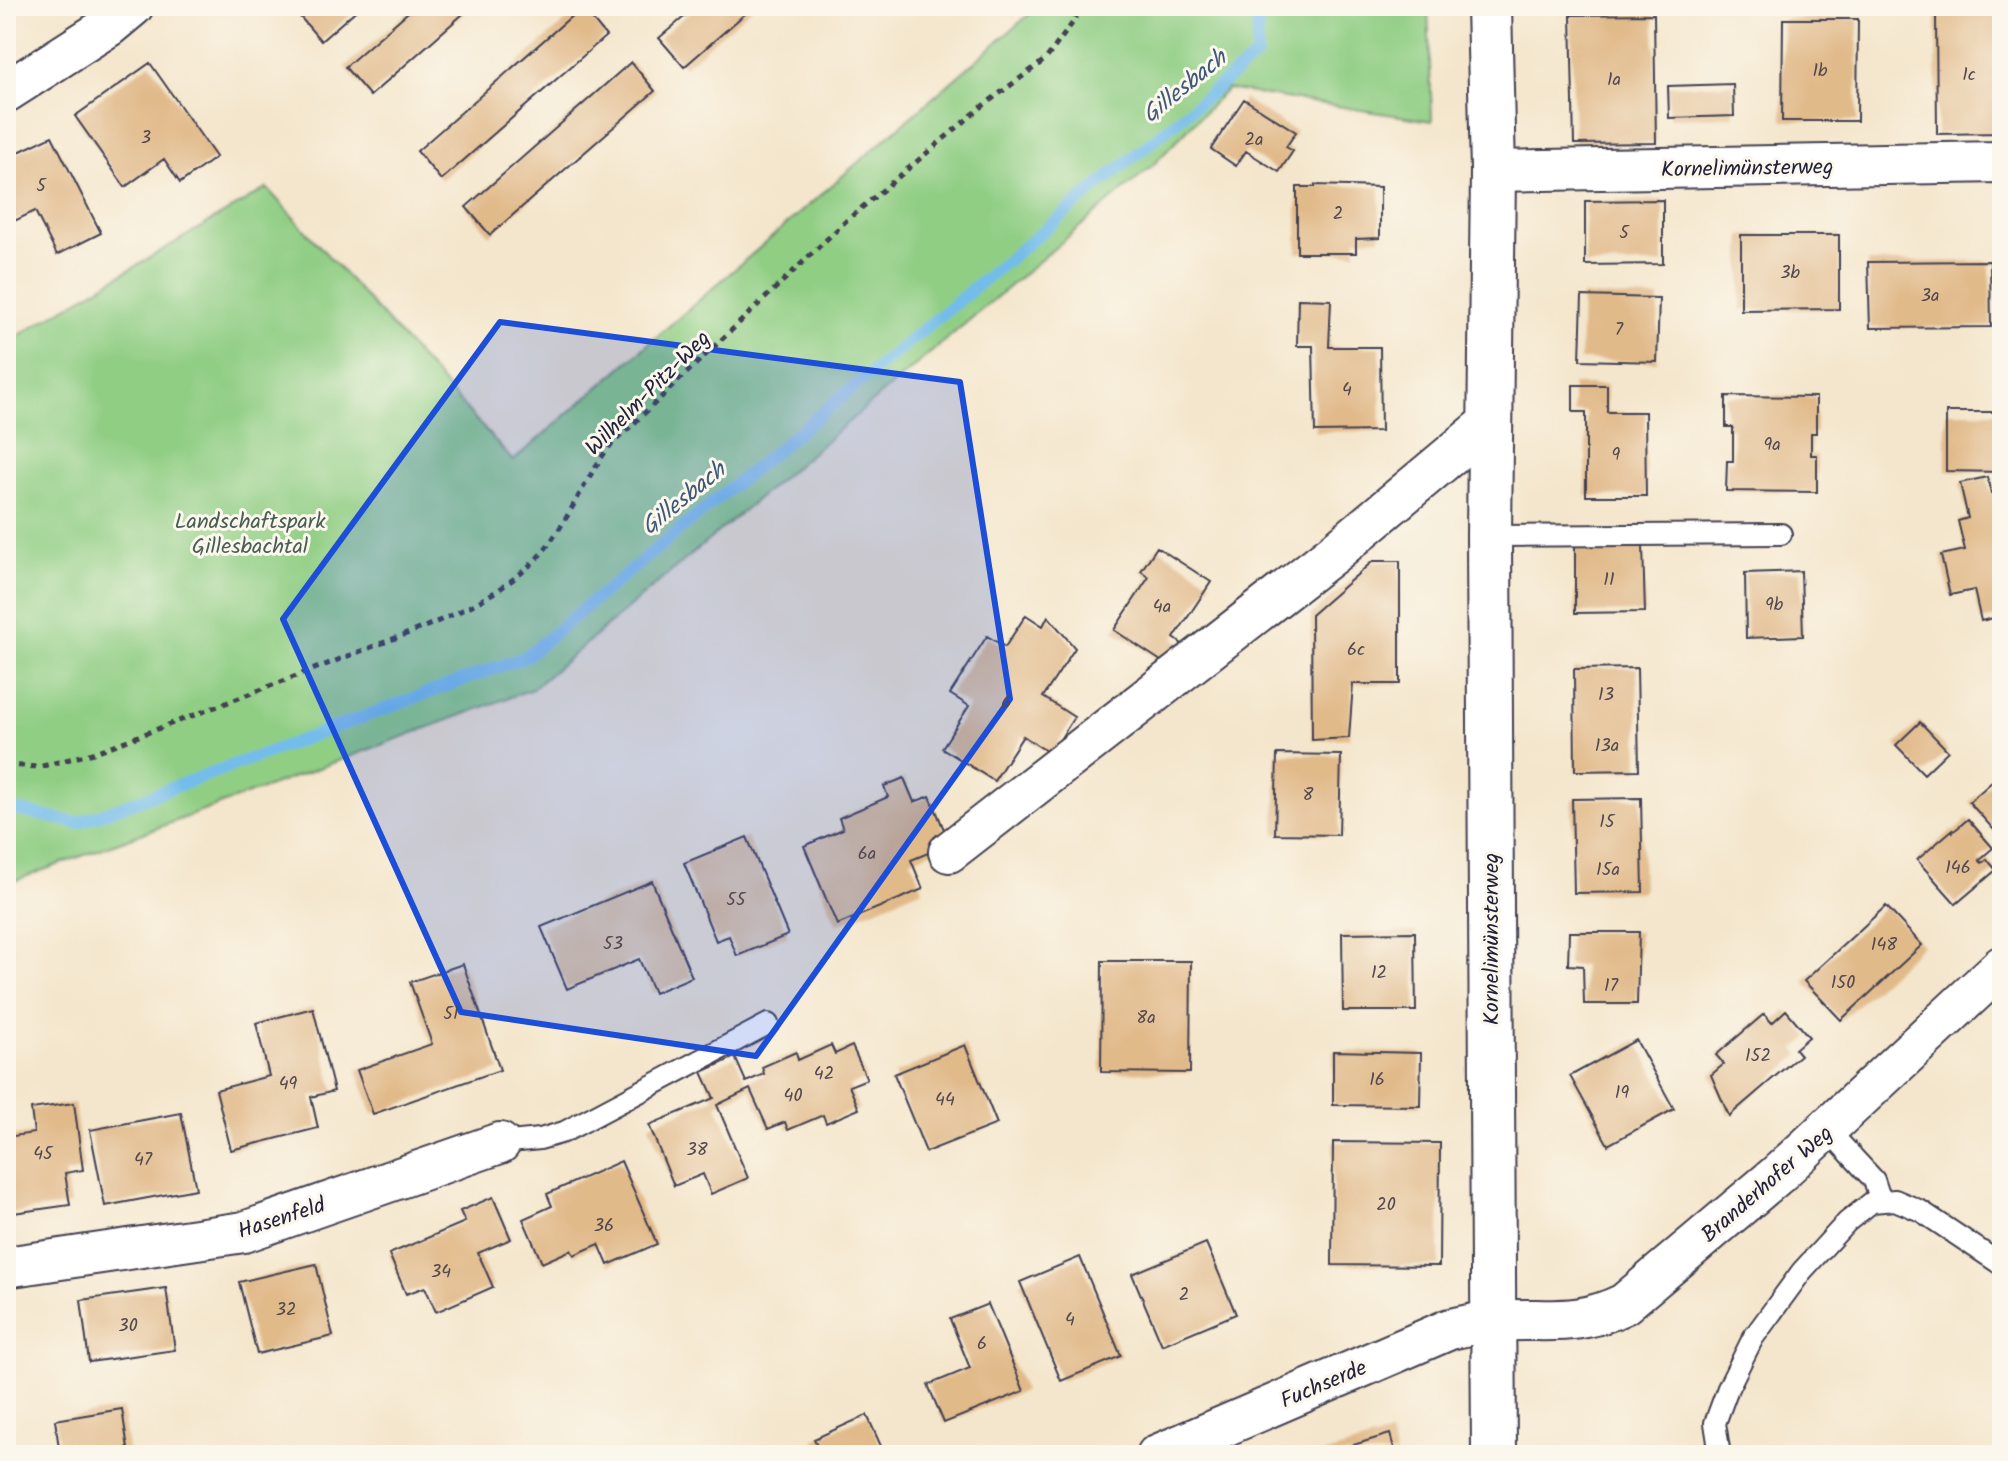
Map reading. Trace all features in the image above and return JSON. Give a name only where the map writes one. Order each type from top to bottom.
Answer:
[{"type":"street","points":[[6,92],[109,26],[133,6]]},
{"type":"street","name":"Kornelimünsterweg","points":[[1489,6],[1493,171],[1489,536],[1494,1455]]},
{"type":"street","name":"Kornelimünsterweg","points":[[1493,171],[2002,162]]},
{"type":"street","points":[[949,852],[1335,552],[1489,423]]},
{"type":"street","name":"Branderhofer Weg","points":[[1493,1321],[1561,1322],[1600,1316],[1624,1304],[1777,1175],[2002,966]]},
{"type":"street","name":"Hasenfeld","points":[[6,1267],[244,1232],[500,1143]]},
{"type":"street","name":"Fuchserde","points":[[1157,1455],[1450,1329],[1493,1321]]},
{"type":"lane","points":[[1489,536],[1781,534]]},
{"type":"lane","points":[[500,1143],[540,1139],[564,1132],[768,1024]]},
{"type":"lane","points":[[1827,1129],[1874,1180],[1881,1201]]},
{"type":"lane","points":[[1720,1455],[1715,1423],[1728,1388],[1753,1338],[1802,1271],[1847,1222],[1872,1202],[1895,1200],[1921,1211],[2002,1265]]},
{"type":"path","name":"Wilhelm-Pitz-Weg","points":[[6,765],[39,767],[93,753],[445,618],[509,583],[531,565],[554,537],[589,473],[609,447],[847,220],[984,105],[1046,59],[1074,21],[1080,6]]},
{"type":"highlighted area","points":[[500,322],[960,382],[1010,699],[756,1056],[461,1012],[283,619]]},
{"type":"green space","name":"Landschaftspark Gillesbachtal","points":[[1039,6],[1428,6],[1432,121],[1227,89],[1153,165],[532,689],[6,884],[6,343],[267,188],[513,461]]},
{"type":"building","points":[[303,6],[361,6],[321,41],[296,12]]},
{"type":"building","points":[[415,6],[472,6],[370,96],[345,67]]},
{"type":"building","points":[[697,6],[754,6],[684,67],[659,38]]},
{"type":"building","points":[[582,7],[606,36],[441,180],[417,151]]},
{"type":"building","points":[[2002,13],[2002,133],[1937,134],[1936,14]]},
{"type":"building","points":[[1654,14],[1656,143],[1574,144],[1571,15]]},
{"type":"building","points":[[1783,19],[1858,19],[1857,121],[1782,121]]},
{"type":"building","points":[[631,62],[655,91],[490,235],[466,207]]},
{"type":"building","points":[[150,63],[216,157],[180,183],[164,159],[125,187],[75,116]]},
{"type":"building","points":[[1733,84],[1734,116],[1669,118],[1668,86]]},
{"type":"building","points":[[1244,99],[1296,132],[1286,147],[1293,151],[1279,172],[1246,151],[1236,166],[1211,149]]},
{"type":"building","points":[[52,136],[101,233],[57,255],[35,211],[6,225],[6,158]]},
{"type":"building","points":[[1297,187],[1380,187],[1380,238],[1356,239],[1356,253],[1297,253]]},
{"type":"building","points":[[1663,200],[1663,264],[1585,265],[1585,201]]},
{"type":"building","points":[[1741,235],[1839,235],[1839,309],[1741,310]]},
{"type":"building","points":[[1990,261],[1991,327],[1870,328],[1868,262]]},
{"type":"building","points":[[1582,296],[1659,298],[1657,362],[1580,360]]},
{"type":"building","points":[[1298,299],[1331,300],[1329,347],[1380,347],[1381,431],[1315,432],[1313,346],[1297,346]]},
{"type":"building","points":[[1573,385],[1607,385],[1607,412],[1645,412],[1646,496],[1586,496],[1586,412],[1573,412]]},
{"type":"building","points":[[1726,396],[1816,397],[1816,433],[1811,433],[1811,455],[1817,455],[1817,492],[1726,491],[1727,461],[1733,461],[1733,427],[1726,427]]},
{"type":"building","points":[[1946,412],[2002,412],[2002,472],[1946,471]]},
{"type":"building","points":[[1987,477],[1991,493],[2002,491],[2002,616],[1981,621],[1974,590],[1950,595],[1941,555],[1965,550],[1958,521],[1968,518],[1960,483]]},
{"type":"building","points":[[1575,546],[1643,546],[1645,612],[1575,613]]},
{"type":"building","points":[[1157,547],[1211,582],[1174,638],[1182,644],[1167,665],[1114,630],[1149,577],[1141,571]]},
{"type":"building","points":[[1373,561],[1400,561],[1400,684],[1353,684],[1349,738],[1312,740],[1311,615]]},
{"type":"building","points":[[1801,571],[1803,636],[1746,638],[1745,573]]},
{"type":"building","points":[[1026,615],[1043,626],[1048,616],[1075,648],[1043,697],[1074,717],[1051,754],[1023,736],[994,781],[942,748],[969,706],[950,694],[987,636],[1005,647]]},
{"type":"building","points":[[1637,668],[1639,770],[1575,771],[1574,669]]},
{"type":"building","points":[[1920,722],[1948,751],[1924,774],[1896,745]]},
{"type":"building","points":[[1277,754],[1341,755],[1339,835],[1275,834]]},
{"type":"building","points":[[2002,773],[2002,839],[1969,802]]},
{"type":"building","points":[[904,778],[914,802],[930,796],[950,844],[911,860],[923,889],[837,925],[804,846],[843,829],[839,818],[888,797],[884,786]]},
{"type":"building","points":[[1641,798],[1643,892],[1574,893],[1572,799]]},
{"type":"building","points":[[1968,819],[1993,848],[1979,860],[1982,863],[1987,859],[1996,870],[1956,904],[1917,860]]},
{"type":"building","points":[[747,837],[788,935],[737,956],[729,936],[716,941],[684,863]]},
{"type":"building","points":[[652,881],[692,977],[654,993],[639,959],[567,989],[541,927]]},
{"type":"building","points":[[1886,906],[1922,945],[1841,1020],[1804,981]]},
{"type":"building","points":[[1415,932],[1416,1011],[1343,1011],[1342,933]]},
{"type":"building","points":[[1569,932],[1639,932],[1637,1004],[1584,1004],[1583,966],[1568,965]]},
{"type":"building","points":[[1102,961],[1191,961],[1190,1073],[1101,1072]]},
{"type":"building","points":[[463,964],[500,1070],[373,1114],[357,1070],[432,1044],[410,982]]},
{"type":"building","points":[[313,1008],[334,1091],[311,1097],[318,1128],[231,1150],[216,1090],[269,1076],[256,1023]]},
{"type":"building","points":[[1786,1010],[1809,1037],[1795,1049],[1800,1055],[1729,1116],[1711,1075],[1724,1064],[1716,1055],[1764,1014],[1772,1023]]},
{"type":"building","points":[[1636,1040],[1674,1109],[1608,1145],[1570,1076]]},
{"type":"building","points":[[831,1045],[835,1054],[852,1046],[867,1079],[849,1086],[859,1109],[826,1123],[823,1115],[788,1130],[785,1122],[768,1129],[750,1089],[717,1105],[748,1178],[711,1194],[703,1174],[674,1186],[649,1125],[714,1098],[702,1072],[735,1057],[746,1082],[764,1074],[762,1067],[796,1052],[798,1060]]},
{"type":"building","points":[[965,1045],[997,1124],[926,1152],[894,1074]]},
{"type":"building","points":[[1333,1051],[1421,1053],[1420,1106],[1333,1105]]},
{"type":"building","points":[[74,1103],[83,1170],[65,1173],[70,1205],[6,1214],[6,1137],[34,1133],[31,1109]]},
{"type":"building","points":[[181,1113],[196,1189],[105,1206],[90,1130]]},
{"type":"building","points":[[1333,1142],[1440,1143],[1439,1266],[1332,1265]]},
{"type":"building","points":[[621,1161],[657,1244],[608,1265],[599,1244],[574,1255],[571,1250],[542,1263],[523,1219],[552,1206],[547,1194]]},
{"type":"building","points":[[493,1197],[511,1239],[478,1253],[493,1287],[436,1312],[425,1287],[406,1294],[389,1254],[465,1222],[460,1211]]},
{"type":"building","points":[[1206,1243],[1236,1314],[1162,1345],[1132,1274]]},
{"type":"building","points":[[1080,1257],[1121,1356],[1061,1381],[1020,1282]]},
{"type":"building","points":[[316,1264],[333,1336],[257,1354],[239,1282]]},
{"type":"building","points":[[166,1288],[175,1350],[89,1362],[81,1300]]},
{"type":"building","points":[[988,1304],[1024,1391],[944,1423],[928,1385],[970,1368],[950,1319]]},
{"type":"building","points":[[122,1409],[129,1455],[60,1455],[55,1420]]},
{"type":"building","points":[[867,1415],[885,1455],[822,1455],[814,1439]]},
{"type":"building","points":[[1390,1434],[1396,1455],[1323,1455],[1323,1454]]},
{"type":"waterway","name":"Gillesbach","points":[[6,808],[77,823],[525,657],[1257,55],[1258,6]]}]
